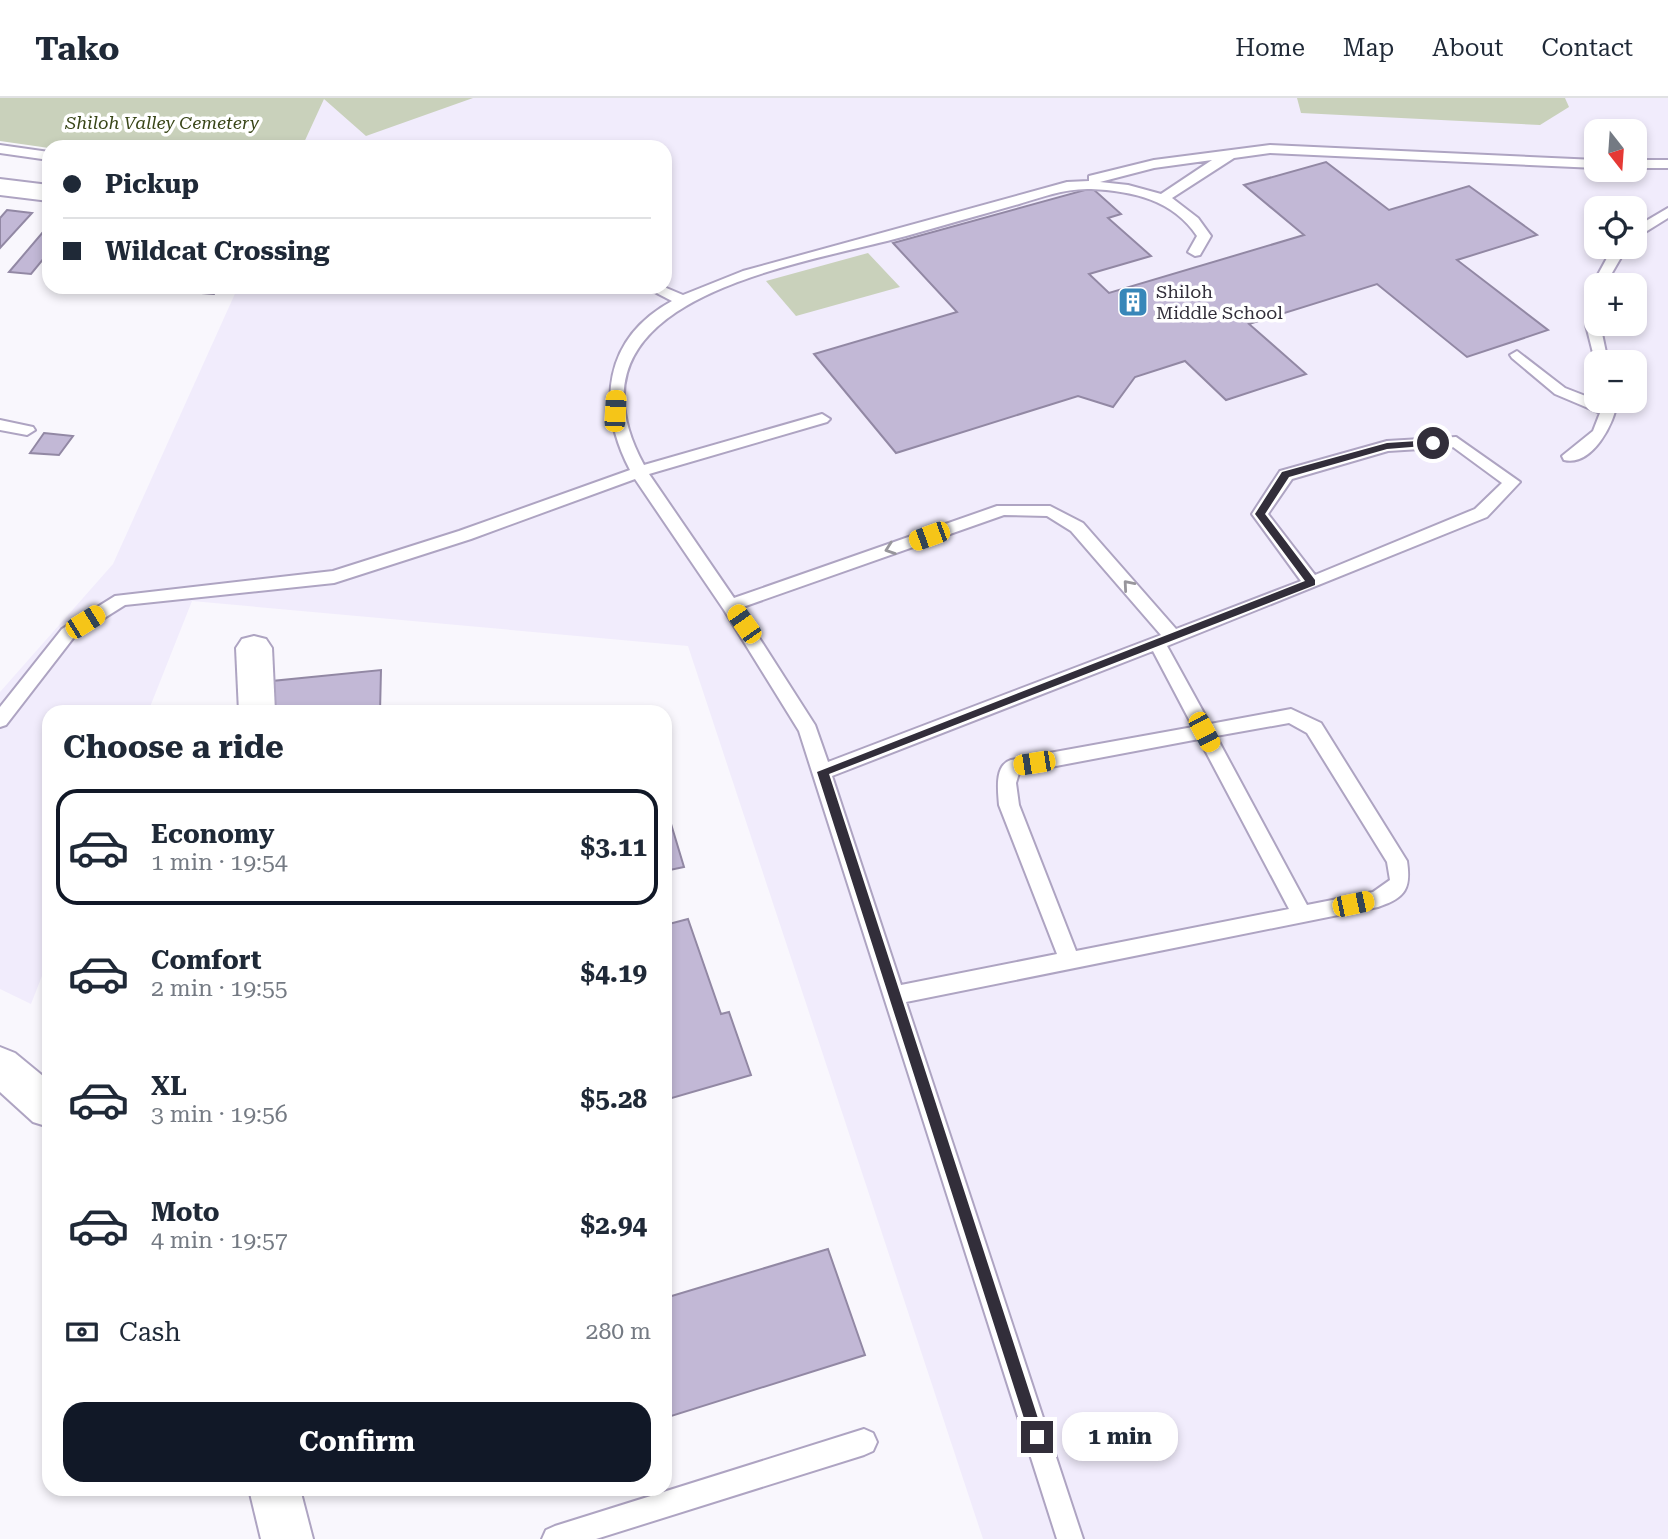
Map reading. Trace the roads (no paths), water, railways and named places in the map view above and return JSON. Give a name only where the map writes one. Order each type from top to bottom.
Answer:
[{"type":"street","points":[[0,187],[42,192]]},
{"type":"street","points":[[254,648],[257,705]]},
{"type":"street","points":[[0,1066],[42,1102]]},
{"type":"street","points":[[276,1496],[287,1539]]},
{"type":"lane","points":[[0,149],[42,155]]},
{"type":"lane","points":[[1070,1539],[808,730],[730,605],[639,472],[624,441],[615,411],[617,382],[628,348],[652,322],[683,300],[748,275],[1154,164],[1270,149],[1584,163]]},
{"type":"lane","points":[[1161,200],[1233,153]]},
{"type":"lane","points":[[1647,164],[1668,164]]},
{"type":"lane","points":[[1072,185],[1107,184],[1142,191],[1161,200],[1197,222],[1204,236],[1195,252]]},
{"type":"lane","points":[[1647,226],[1668,212]]},
{"type":"lane","points":[[669,294],[683,300]]},
{"type":"lane","points":[[1517,355],[1560,391],[1584,398]]},
{"type":"lane","points":[[1570,456],[1591,444],[1605,429],[1608,413]]},
{"type":"lane","points":[[0,720],[68,633],[121,600],[334,577],[465,535],[639,472],[822,419]]},
{"type":"lane","points":[[0,425],[27,430]]},
{"type":"lane","points":[[822,772],[1165,640],[1311,582],[1481,513],[1512,482],[1456,442],[1387,446],[1286,475],[1260,514],[1311,582]]},
{"type":"lane","points":[[730,605],[1003,510],[1050,510],[1077,527],[1165,640],[1204,732],[1302,914]]},
{"type":"lane","points":[[896,995],[1070,961],[1378,899],[1400,883],[1397,861],[1314,728],[1291,716],[1012,767],[1007,783],[1009,805],[1070,961]]},
{"type":"lane","points":[[555,1539],[864,1442]]},
{"type":"place","name":"Shiloh Middle School","points":[[1133,302]]},
{"type":"park label","name":"Shiloh Valley Cemetery","points":[[162,123]]}]
